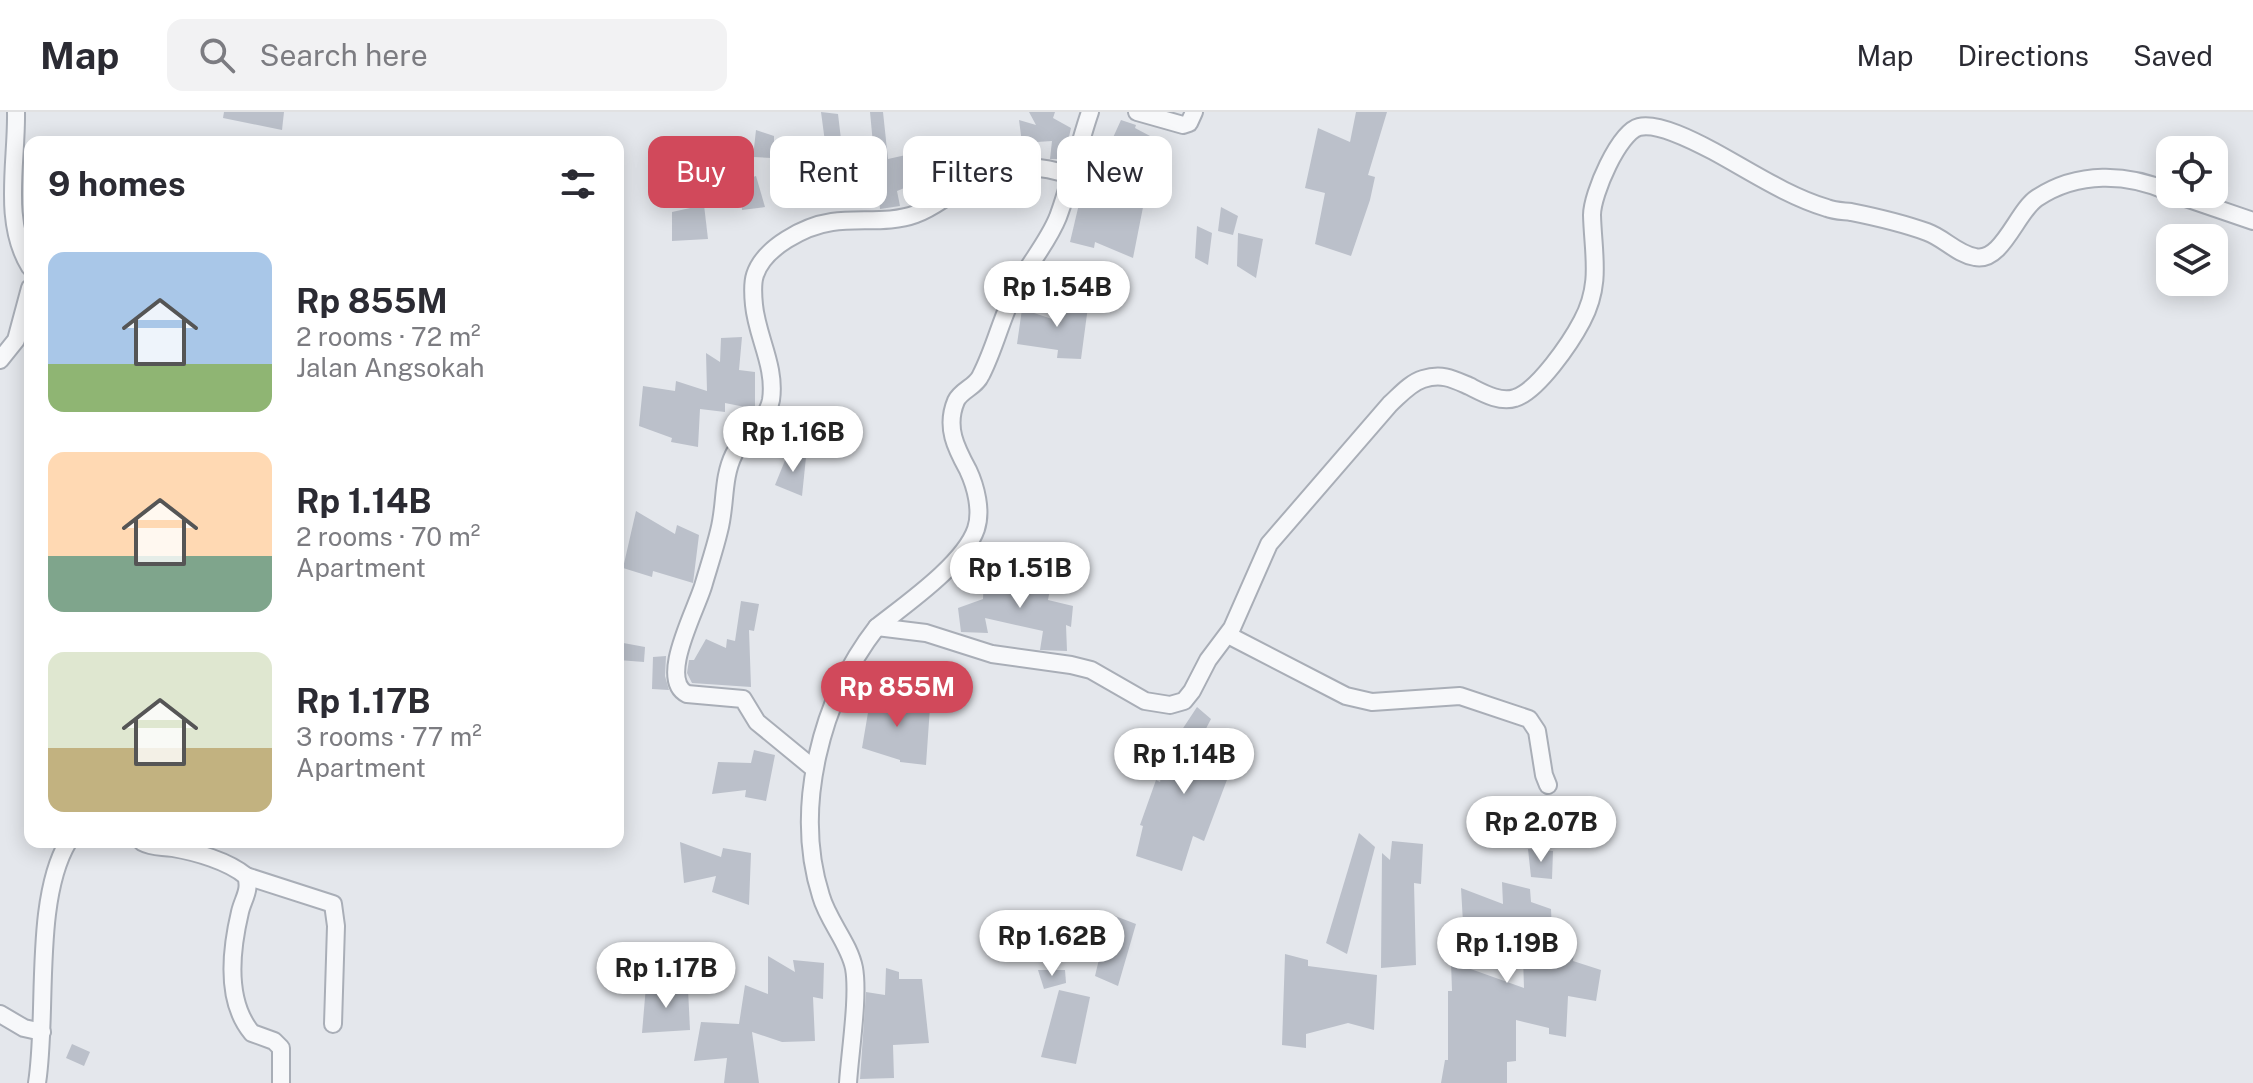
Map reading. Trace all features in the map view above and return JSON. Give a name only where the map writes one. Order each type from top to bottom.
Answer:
[{"type":"street","points":[[16,112],[15,217],[24,254]]},
{"type":"street","points":[[1084,136],[1090,112]]},
{"type":"street","points":[[1137,112],[1183,125],[1189,123],[1194,112]]},
{"type":"street","points":[[877,627],[926,633],[992,654],[1091,670],[1145,701],[1170,705],[1184,701],[1208,660],[1228,635],[1269,544],[1390,404],[1422,379],[1448,376],[1489,395],[1514,399],[1526,393],[1549,370],[1582,321],[1594,290],[1596,252],[1592,212],[1608,167],[1629,131],[1641,126],[1655,127],[1695,142],[1807,201],[1830,210],[1898,223],[1930,233],[1976,258],[1989,256],[1998,250],[2035,199],[2061,185],[2088,177],[2123,178],[2156,188]]},
{"type":"street","points":[[813,768],[757,722],[745,700],[687,694],[677,685],[679,650],[719,533],[726,477],[734,455],[766,414],[771,400],[768,359],[754,310],[752,288],[755,274],[770,253],[784,242],[818,226],[832,222],[895,220],[917,214],[1002,169],[1024,165],[1057,172]]},
{"type":"street","points":[[848,1083],[854,966],[826,911],[814,869],[811,843],[813,768],[846,675],[877,627],[933,582],[975,532],[978,514],[974,484],[953,439],[951,424],[955,403],[979,380],[995,345],[1007,307],[1050,234],[1060,208]]},
{"type":"street","points":[[2215,208],[2253,221]]},
{"type":"street","points":[[0,360],[16,340],[24,310]]},
{"type":"street","points":[[1228,635],[1346,696],[1372,702],[1460,696],[1529,719],[1537,731],[1548,785]]},
{"type":"street","points":[[37,1083],[50,900],[65,848]]},
{"type":"street","points":[[157,848],[193,853],[246,876],[333,904],[336,926],[333,1024]]},
{"type":"street","points":[[246,876],[249,885],[239,917],[232,977],[237,1003],[248,1029],[274,1041],[281,1048],[281,1083]]},
{"type":"street","points":[[0,1014],[24,1028],[42,1032]]},
{"type":"building","points":[[224,112],[284,112],[282,130],[223,118]]},
{"type":"building","points":[[821,112],[838,114],[841,136],[824,136]]},
{"type":"building","points":[[870,112],[883,112],[886,136],[872,136]]},
{"type":"building","points":[[1029,112],[1055,112],[1053,118],[1071,128],[1069,136],[1057,136],[1057,159],[1050,159],[1052,141],[1041,142],[1041,136],[1021,136],[1019,120],[1036,125]]},
{"type":"building","points":[[1356,112],[1387,112],[1368,175],[1375,177],[1370,200],[1351,256],[1315,244],[1325,193],[1305,188],[1318,128],[1350,142]]},
{"type":"building","points":[[1121,120],[1136,125],[1135,128],[1150,136],[1114,136]]},
{"type":"building","points":[[756,130],[774,136],[770,136],[770,158],[754,157]]},
{"type":"building","points":[[887,150],[888,159],[903,156],[903,189],[897,191],[900,206],[887,208]]},
{"type":"building","points":[[754,177],[765,207],[742,210],[754,208]]},
{"type":"building","points":[[1221,207],[1238,216],[1233,235],[1218,231]]},
{"type":"building","points":[[704,208],[708,239],[672,241],[672,212]]},
{"type":"building","points":[[1078,208],[1143,208],[1133,258],[1095,242],[1094,248],[1070,242]]},
{"type":"building","points":[[1197,226],[1212,233],[1208,265],[1195,258]]},
{"type":"building","points":[[1238,233],[1263,239],[1256,278],[1237,266]]},
{"type":"building","points":[[1066,291],[1089,299],[1081,359],[1057,358],[1058,350],[1017,344],[1022,309],[1061,322]]},
{"type":"building","points":[[742,337],[739,370],[755,372],[755,409],[725,403],[725,412],[700,409],[698,447],[671,442],[672,438],[639,426],[643,386],[675,391],[676,381],[707,391],[706,353],[720,362],[721,338]]},
{"type":"building","points":[[768,429],[781,430],[779,456],[765,452]]},
{"type":"building","points":[[788,453],[806,457],[802,496],[775,485]]},
{"type":"building","points":[[636,511],[675,534],[677,525],[699,535],[693,583],[653,571],[652,577],[624,568]]},
{"type":"building","points":[[1016,575],[1051,584],[1048,600],[1073,606],[1071,627],[1066,625],[1067,651],[1040,650],[1043,631],[985,618],[988,633],[961,632],[958,608],[983,599],[984,578]]},
{"type":"building","points":[[741,601],[759,604],[754,631],[749,630],[751,687],[692,683],[687,673],[689,660],[694,660],[706,639],[726,648],[727,639],[735,641]]},
{"type":"building","points":[[624,643],[645,647],[644,662],[624,660]]},
{"type":"building","points":[[666,656],[665,676],[669,690],[652,689],[653,657]]},
{"type":"building","points":[[872,689],[894,693],[893,703],[930,707],[926,765],[900,762],[862,748]]},
{"type":"building","points":[[1197,707],[1211,719],[1198,744],[1237,753],[1204,841],[1193,836],[1182,871],[1136,856],[1143,826],[1140,825],[1156,780],[1160,782],[1166,754]]},
{"type":"building","points":[[754,750],[775,755],[766,801],[745,797],[746,790],[712,794],[718,762],[751,763]]},
{"type":"building","points":[[1359,833],[1375,847],[1347,954],[1326,943]]},
{"type":"building","points":[[1392,841],[1423,844],[1421,884],[1414,883],[1416,965],[1381,968],[1382,853],[1390,860]]},
{"type":"building","points":[[680,842],[721,857],[723,848],[751,853],[749,905],[712,892],[716,876],[684,883]]},
{"type":"building","points":[[1528,849],[1553,851],[1552,879],[1531,877]]},
{"type":"building","points":[[1502,882],[1530,889],[1531,902],[1551,909],[1553,951],[1574,953],[1573,961],[1601,970],[1596,1001],[1568,996],[1566,1037],[1549,1034],[1549,1028],[1516,1020],[1516,1061],[1507,1062],[1507,1083],[1441,1083],[1445,1060],[1448,1060],[1451,962],[1524,988],[1523,957],[1451,953],[1451,920],[1463,923],[1461,888],[1503,904]]},
{"type":"building","points":[[1110,914],[1136,924],[1118,986],[1095,976],[1100,955],[1071,954],[1076,926],[1106,930]]},
{"type":"building","points":[[1285,954],[1308,960],[1308,966],[1377,975],[1374,1030],[1348,1023],[1306,1034],[1306,1048],[1282,1045]]},
{"type":"building","points":[[768,956],[795,972],[793,960],[824,963],[823,999],[813,997],[815,1041],[782,1042],[752,1032],[759,1083],[724,1083],[727,1058],[694,1061],[701,1022],[739,1024],[745,985],[768,994]]},
{"type":"building","points":[[886,968],[899,972],[899,979],[922,979],[929,1043],[893,1045],[894,1078],[860,1079],[866,992],[885,995]]},
{"type":"building","points":[[1038,970],[1065,970],[1066,983],[1044,989]]},
{"type":"building","points":[[646,986],[688,989],[690,1030],[642,1033]]},
{"type":"building","points":[[1059,990],[1090,997],[1076,1064],[1041,1057]]},
{"type":"building","points":[[72,1044],[90,1052],[84,1066],[66,1058]]}]
